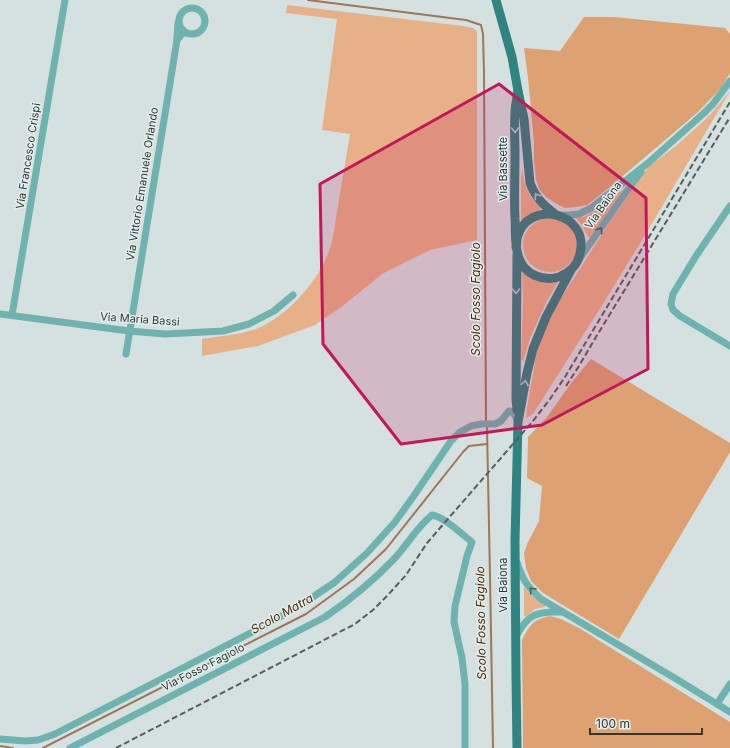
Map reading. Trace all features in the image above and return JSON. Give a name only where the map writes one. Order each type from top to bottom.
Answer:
[{"type":"main road","name":"Via Bassette","points":[[496,0],[512,57],[524,119],[530,183],[542,204],[556,215]]},
{"type":"main road","name":"Via Bassette","points":[[516,249],[514,203],[515,112],[518,92]]},
{"type":"main road","points":[[545,214],[556,215],[566,219],[574,225],[579,233],[581,253],[571,270],[556,278],[547,279],[538,277],[531,273],[519,260],[516,249],[517,237],[521,228],[536,216],[545,214]]},
{"type":"main road","name":"Via Baiona","points":[[516,249],[516,399],[518,422],[515,556],[517,748]]},
{"type":"main road","name":"Via Baiona","points":[[518,422],[533,349],[546,317],[571,270]]},
{"type":"street","name":"Via Francesco Crispi","points":[[12,315],[65,0]]},
{"type":"street","points":[[189,8],[201,11],[205,18],[205,23],[201,30],[194,34],[185,32],[180,27],[179,20],[182,13],[189,8]]},
{"type":"street","name":"Via Vittorio Emanuele Orlando","points":[[126,354],[179,20]]},
{"type":"street","points":[[177,40],[185,32]]},
{"type":"street","name":"Via Baiona","points":[[556,215],[579,214],[591,208],[648,163],[713,104],[730,81]]},
{"type":"street","name":"Via Baiona","points":[[577,262],[648,163]]},
{"type":"street","points":[[730,206],[696,256],[673,294],[671,304],[673,310],[680,316],[730,346]]},
{"type":"street","name":"Via Maria Bassi","points":[[0,314],[129,331],[165,334],[224,331],[249,324],[274,311],[293,295]]},
{"type":"street","points":[[0,739],[25,741],[38,740],[55,734],[266,625],[304,603],[335,582],[366,553],[395,522],[451,441],[460,432],[471,426],[495,424],[502,421],[509,411],[513,412],[518,422]]},
{"type":"street","name":"Via Fosso Fagiolo","points":[[70,748],[325,617],[370,583],[395,558],[426,520],[432,515],[438,516],[450,524],[472,542],[466,556],[455,606],[454,622],[462,658],[465,684],[464,748]]},
{"type":"street","points":[[515,556],[521,574],[529,588],[541,599],[730,712]]},
{"type":"street","points":[[516,637],[521,626],[530,617],[548,611],[562,612]]},
{"type":"street","points":[[717,704],[730,684]]},
{"type":"highlighted area","points":[[499,84],[646,198],[648,369],[542,425],[401,444],[323,344],[320,184]]},
{"type":"shaded area","points":[[287,5],[463,26],[473,28],[477,32],[477,240],[430,250],[382,274],[344,305],[315,325],[258,346],[202,356],[202,339],[236,334],[256,329],[267,324],[289,308],[316,277],[323,265],[332,242],[350,134],[322,130],[337,19],[286,13]]},
{"type":"shaded area","points":[[584,17],[614,17],[725,28],[730,34],[730,73],[721,88],[698,112],[611,186],[587,205],[565,208],[546,197],[539,189],[536,179],[534,142],[524,48],[560,51]]},
{"type":"shaded area","points":[[730,91],[601,307],[533,414],[526,418],[536,356],[542,333],[556,306],[613,217],[649,166],[676,146],[709,116]]},
{"type":"shaded area","points":[[522,169],[525,185],[531,197],[541,209],[525,218],[521,223],[521,177]]},
{"type":"shaded area","points":[[622,191],[589,238],[582,225],[575,217],[584,217],[605,204],[618,192]]},
{"type":"shaded area","points":[[550,218],[560,220],[569,226],[575,235],[577,245],[575,255],[569,264],[560,270],[550,272],[540,270],[531,264],[525,255],[523,245],[525,235],[531,226],[540,220]]},
{"type":"shaded area","points":[[522,268],[559,280],[546,303],[531,336],[523,361],[521,360],[523,304]]},
{"type":"shaded area","points":[[591,359],[730,443],[730,452],[619,639],[543,593],[531,581],[526,568],[524,553],[539,521],[542,486],[527,478],[528,437],[547,417],[572,382]]},
{"type":"shaded area","points":[[524,587],[533,597],[545,604],[545,607],[535,609],[527,616],[524,616]]},
{"type":"shaded area","points":[[550,616],[561,619],[579,628],[730,722],[730,748],[523,748],[522,640],[527,630],[536,621]]},
{"type":"waterway","name":"Scolo Fosso Fagiolo","points":[[308,0],[466,20],[481,25],[483,34],[484,73],[486,422]]},
{"type":"waterway","name":"Scolo Fosso Fagiolo","points":[[487,427],[493,748]]},
{"type":"waterway","name":"Scolo Matra","points":[[43,748],[306,614],[354,579],[386,549],[469,446],[487,444]]},
{"type":"waterway","name":"Scolo Matra","points":[[0,746],[13,748]]},
{"type":"railway","points":[[116,748],[355,624],[373,610],[387,596],[406,575],[427,543],[533,421],[550,399],[565,377],[730,102]]},
{"type":"railway","points":[[566,386],[730,117]]}]
